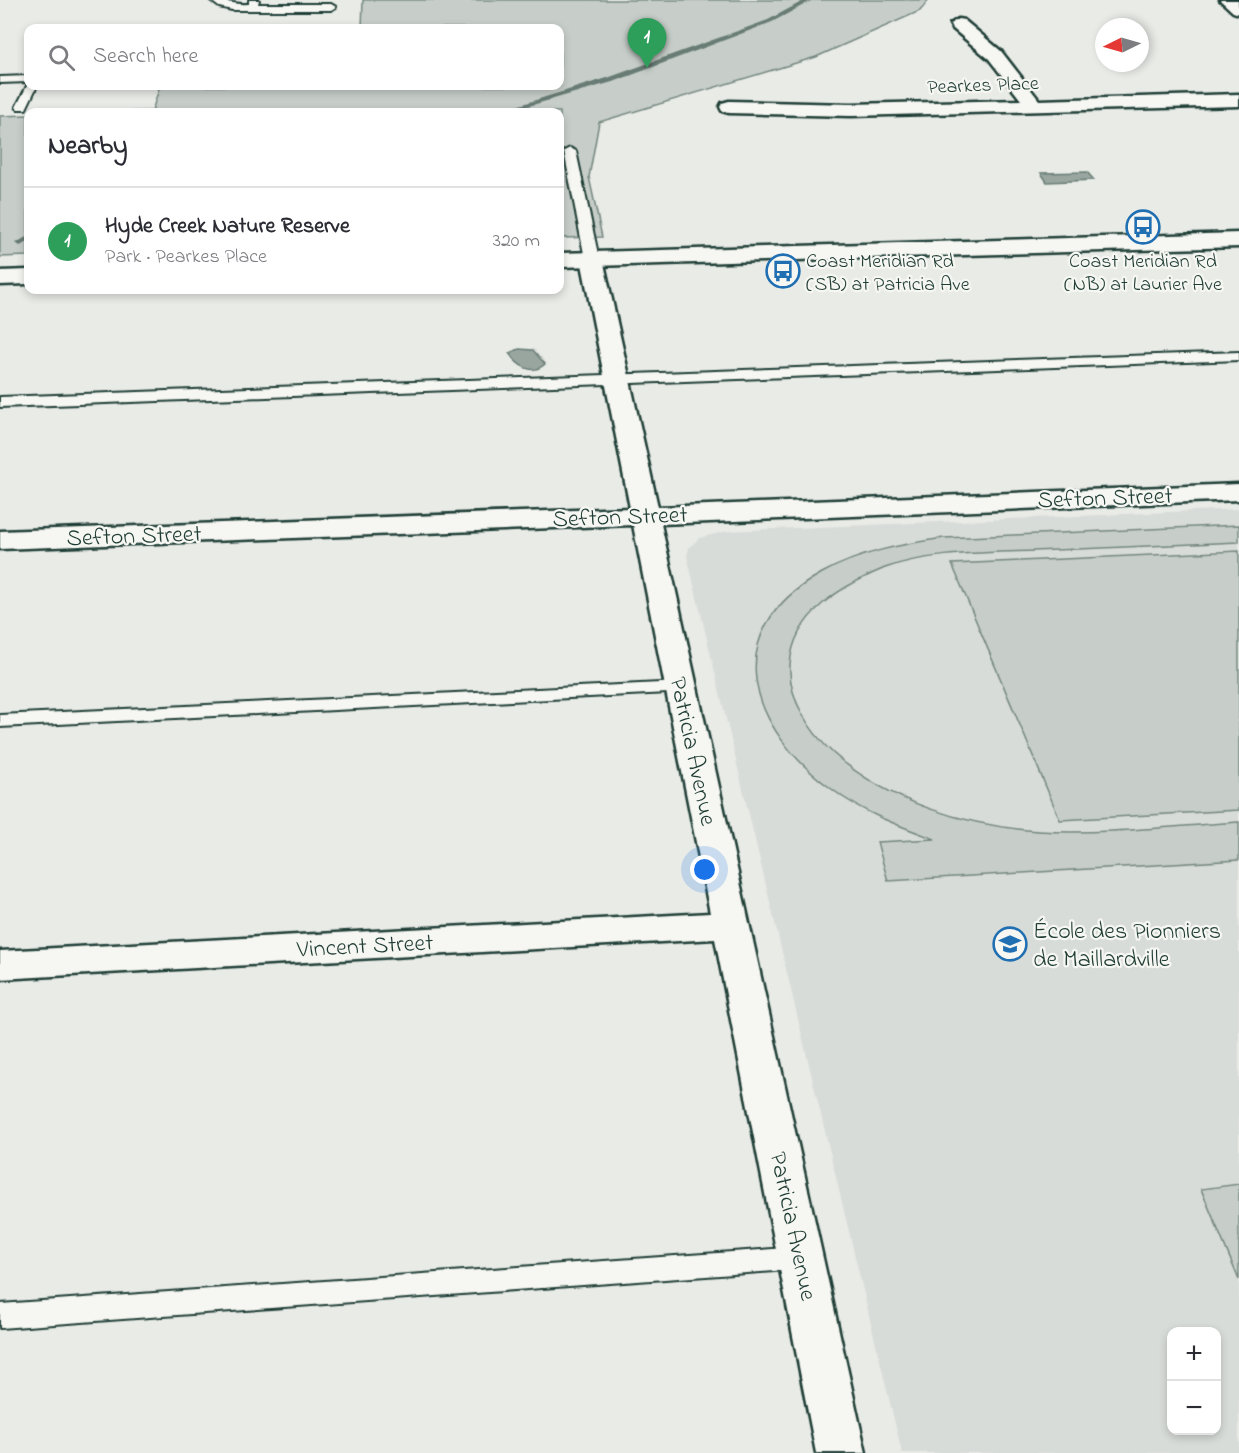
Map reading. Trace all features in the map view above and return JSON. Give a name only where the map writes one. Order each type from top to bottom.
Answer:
[{"type":"street","points":[[1228,0],[1239,9]]},
{"type":"street","points":[[958,24],[995,55],[1034,105]]},
{"type":"street","name":"Pearkes Place","points":[[729,107],[851,110],[1239,100]]},
{"type":"street","points":[[564,259],[590,251],[1239,240]]},
{"type":"street","name":"Patricia Avenue","points":[[590,251],[842,1453]]},
{"type":"street","points":[[0,278],[24,277]]},
{"type":"street","name":"Sefton Street","points":[[0,540],[390,527],[645,514],[1239,492]]},
{"type":"street","name":"Vincent Street","points":[[0,965],[730,925]]},
{"type":"lane","points":[[215,0],[220,5],[228,7],[254,3],[331,7]]},
{"type":"lane","points":[[0,80],[24,79]]},
{"type":"lane","points":[[22,107],[30,90]]},
{"type":"lane","points":[[570,151],[590,251]]},
{"type":"lane","points":[[0,402],[1239,356]]},
{"type":"lane","points":[[0,721],[681,688]]},
{"type":"lane","points":[[0,1316],[801,1258]]},
{"type":"shaded area","points":[[363,0],[929,0],[920,11],[816,57],[599,122],[589,177],[602,237],[564,238],[564,108],[153,108],[159,90],[564,90],[564,24],[362,24]]},
{"type":"shaded area","points":[[24,115],[24,256],[0,257],[0,116]]},
{"type":"shaded area","points":[[1087,172],[1094,180],[1047,182],[1041,173]]},
{"type":"shaded area","points":[[519,349],[533,350],[545,364],[540,368],[526,368],[509,353]]},
{"type":"shaded area","name":"École des Pionniers de Maillardville","points":[[1239,509],[1239,1453],[902,1453],[687,556],[689,548],[699,538],[727,531]]},
{"type":"shaded area","points":[[1239,525],[1239,542],[958,554],[920,559],[885,568],[852,583],[822,604],[810,616],[800,630],[793,647],[790,678],[802,714],[817,736],[834,754],[879,786],[930,809],[984,824],[1038,831],[1113,831],[1239,822],[1239,860],[888,881],[877,842],[935,839],[869,812],[833,790],[804,766],[781,739],[765,711],[756,681],[757,652],[767,623],[788,597],[822,573],[866,554],[944,538]]},
{"type":"shaded area","points":[[1239,551],[1239,810],[1060,820],[952,564]]},
{"type":"shaded area","points":[[1239,1184],[1239,1280],[1201,1189]]},
{"type":"waterway","points":[[515,108],[613,79],[770,21],[810,0]]},
{"type":"waterway","points":[[20,243],[24,241]]},
{"type":"place","name":"Hyde Creek Nature Reserve","points":[[647,68]]},
{"type":"place","name":"Coast Meridian Rd (NB) at Laurier Ave","points":[[1143,227]]},
{"type":"place","name":"Coast Meridian Rd (SB) at Patricia Ave","points":[[783,271]]},
{"type":"place","name":"École des Pionniers de Maillardville","points":[[1010,944]]}]
